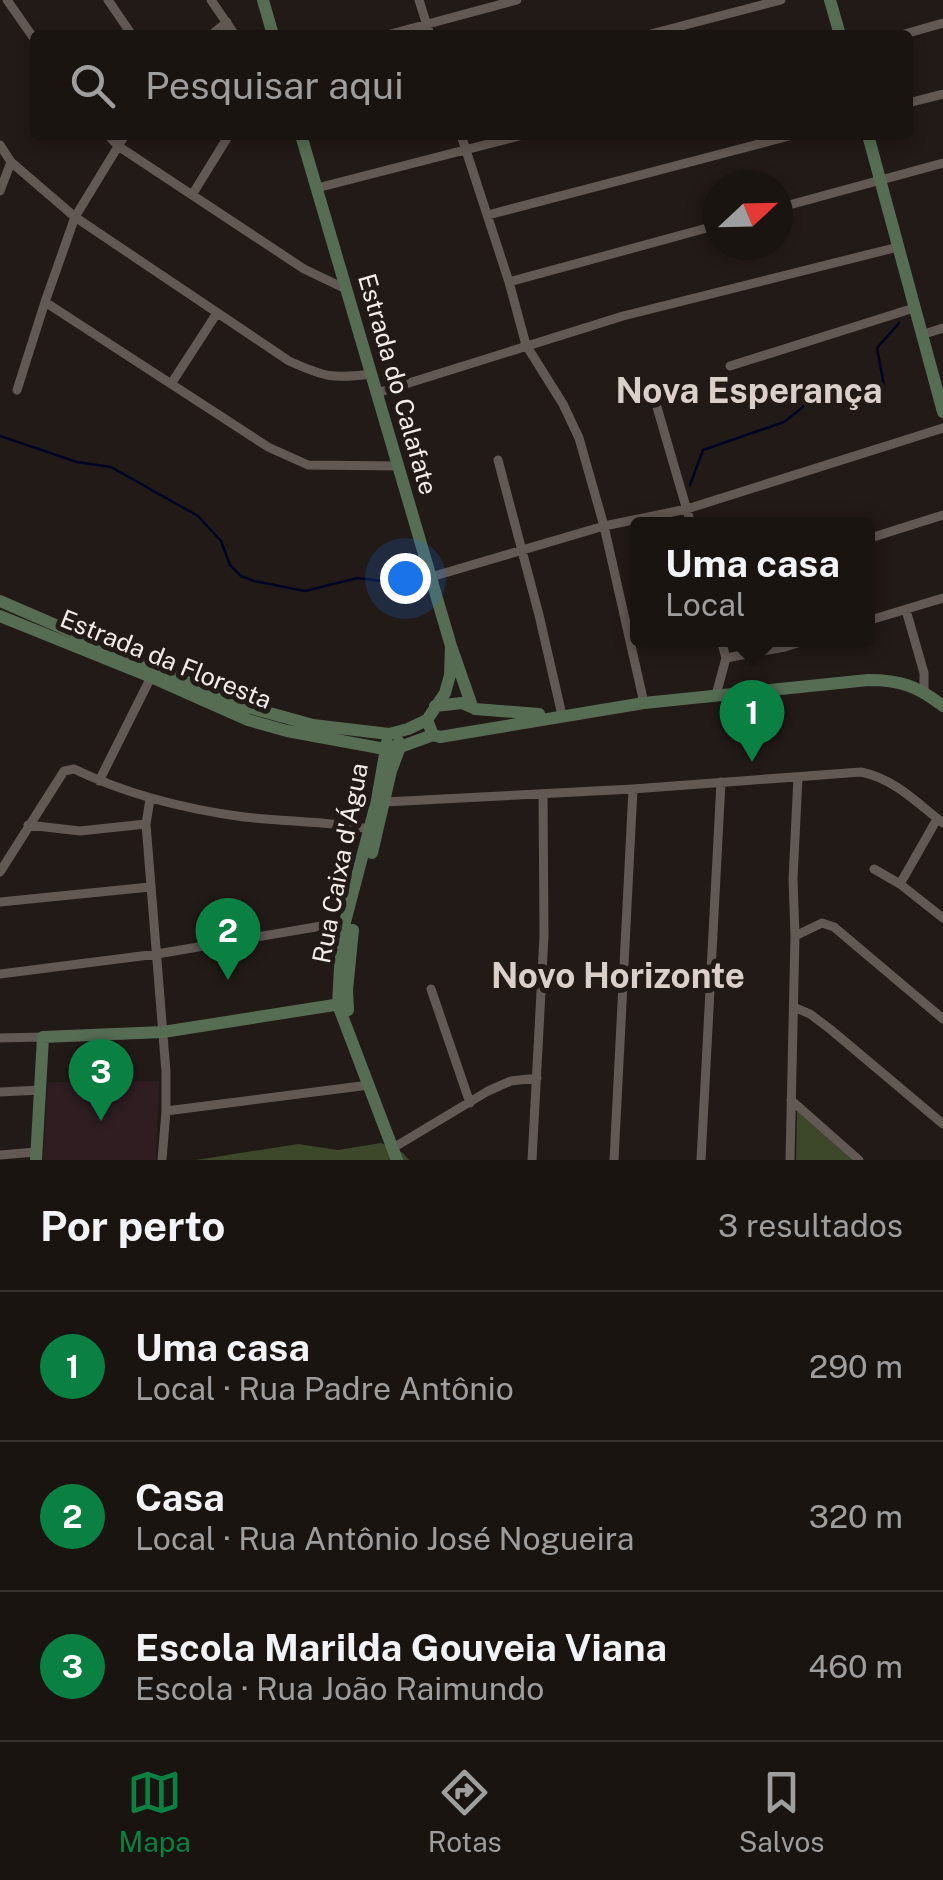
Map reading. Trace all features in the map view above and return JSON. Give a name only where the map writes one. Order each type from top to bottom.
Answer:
[{"type":"street","points":[[7,0],[30,33]]},
{"type":"street","points":[[108,0],[129,30]]},
{"type":"street","points":[[211,0],[232,30]]},
{"type":"street","points":[[264,0],[272,30]]},
{"type":"street","points":[[419,0],[429,30],[517,0]]},
{"type":"street","points":[[665,30],[782,0]]},
{"type":"street","points":[[830,0],[839,30]]},
{"type":"street","points":[[218,30],[227,22]]},
{"type":"street","points":[[913,32],[943,23]]},
{"type":"street","points":[[913,103],[943,94]]},
{"type":"street","points":[[113,140],[304,269],[346,289]]},
{"type":"street","points":[[17,390],[75,217],[121,140]]},
{"type":"street","points":[[192,195],[226,140]]},
{"type":"street","name":"Estrada do Calafate","points":[[303,140],[451,646],[474,708]]},
{"type":"street","points":[[463,140],[526,346],[563,404],[579,438],[630,641]]},
{"type":"street","points":[[317,188],[504,140]]},
{"type":"street","points":[[488,215],[775,140]]},
{"type":"street","points":[[869,140],[943,411]]},
{"type":"street","points":[[0,144],[11,162],[75,217],[289,361],[339,378],[371,374]]},
{"type":"street","points":[[0,191],[11,162]]},
{"type":"street","points":[[793,204],[943,163]]},
{"type":"street","points":[[509,282],[703,228]]},
{"type":"street","points":[[377,393],[622,316],[898,247]]},
{"type":"street","points":[[45,302],[268,447],[308,465],[398,466]]},
{"type":"street","points":[[730,366],[914,308]]},
{"type":"street","points":[[171,384],[217,313]]},
{"type":"street","points":[[920,335],[943,328]]},
{"type":"street","points":[[652,390],[689,517]]},
{"type":"street","points":[[651,517],[687,510],[943,428]]},
{"type":"street","points":[[498,460],[540,615],[562,715]]},
{"type":"street","points":[[875,536],[943,515]]},
{"type":"street","points":[[431,577],[630,521]]},
{"type":"street","points":[[875,619],[943,598]]},
{"type":"street","name":"Estrada da Floresta","points":[[0,602],[240,705],[393,741]]},
{"type":"street","points":[[906,610],[924,674],[924,692]]},
{"type":"street","name":"Estrada da Floresta","points":[[0,616],[248,720],[314,736],[393,741],[433,735]]},
{"type":"street","name":"Estrada do Calafate","points":[[435,706],[445,693],[450,675],[451,646]]},
{"type":"street","points":[[631,647],[644,703]]},
{"type":"street","points":[[716,695],[726,658],[723,647]]},
{"type":"street","points":[[726,658],[786,647]]},
{"type":"street","points":[[100,781],[151,677]]},
{"type":"street","points":[[426,720],[433,735],[447,736],[644,703],[868,680],[891,680],[913,686],[943,706]]},
{"type":"street","points":[[393,741],[426,720],[435,706],[462,702],[474,708],[562,715]]},
{"type":"street","points":[[472,731],[478,715],[474,708]]},
{"type":"street","name":"Rua Caixa d'Água","points":[[393,741],[385,802],[373,829],[346,922],[339,976],[342,1004],[395,1154]]},
{"type":"street","name":"Rua Caixa d'Água","points":[[342,1004],[377,800],[393,741]]},
{"type":"street","points":[[0,872],[64,771],[74,769],[150,799],[186,808],[373,829]]},
{"type":"street","points":[[385,802],[861,772],[893,784],[940,821],[900,884]]},
{"type":"street","points":[[790,1160],[798,777]]},
{"type":"street","points":[[701,1160],[721,782]]},
{"type":"street","points":[[614,1160],[633,789]]},
{"type":"street","points":[[532,1160],[544,936],[543,794]]},
{"type":"street","points":[[150,799],[146,824],[166,1111],[162,1160]]},
{"type":"street","points":[[28,825],[80,830],[146,824]]},
{"type":"street","points":[[874,870],[900,884],[943,918]]},
{"type":"street","points":[[0,902],[150,887]]},
{"type":"street","points":[[0,974],[157,954],[346,922]]},
{"type":"street","points":[[795,936],[822,923],[834,927],[943,1019]]},
{"type":"street","points":[[317,1008],[328,1000],[339,976]]},
{"type":"street","points":[[432,989],[470,1104]]},
{"type":"street","points":[[0,1038],[162,1032],[342,1004]]},
{"type":"street","points":[[794,1007],[830,1029],[943,1124]]},
{"type":"street","points":[[0,1156],[36,1156],[43,1037]]},
{"type":"street","points":[[395,1154],[511,1080],[536,1078]]},
{"type":"street","points":[[166,1111],[369,1086]]},
{"type":"street","points":[[0,1092],[40,1090]]},
{"type":"street","points":[[791,1100],[859,1160]]},
{"type":"shaded area","points":[[159,1081],[156,1160],[43,1160],[48,1082]]},
{"type":"green space","points":[[797,1111],[852,1160],[796,1160]]},
{"type":"green space","points":[[381,1143],[409,1160],[196,1160],[298,1144],[338,1150]]},
{"type":"waterway","points":[[690,485],[703,450],[784,422],[804,406],[839,397],[855,401],[872,398],[885,391],[877,348],[899,323]]},
{"type":"waterway","points":[[0,436],[77,462],[111,467],[198,516],[221,541],[230,565],[241,576],[254,581],[305,591],[357,578],[416,585]]},
{"type":"place","name":"Uma casa","points":[[752,762]]},
{"type":"place","name":"Casa","points":[[228,980]]},
{"type":"place","name":"Escola Marilda Gouveia Viana","points":[[101,1121]]},
{"type":"district","name":"Nova Esperança","points":[[749,390]]},
{"type":"district","name":"Novo Horizonte","points":[[618,975]]}]
